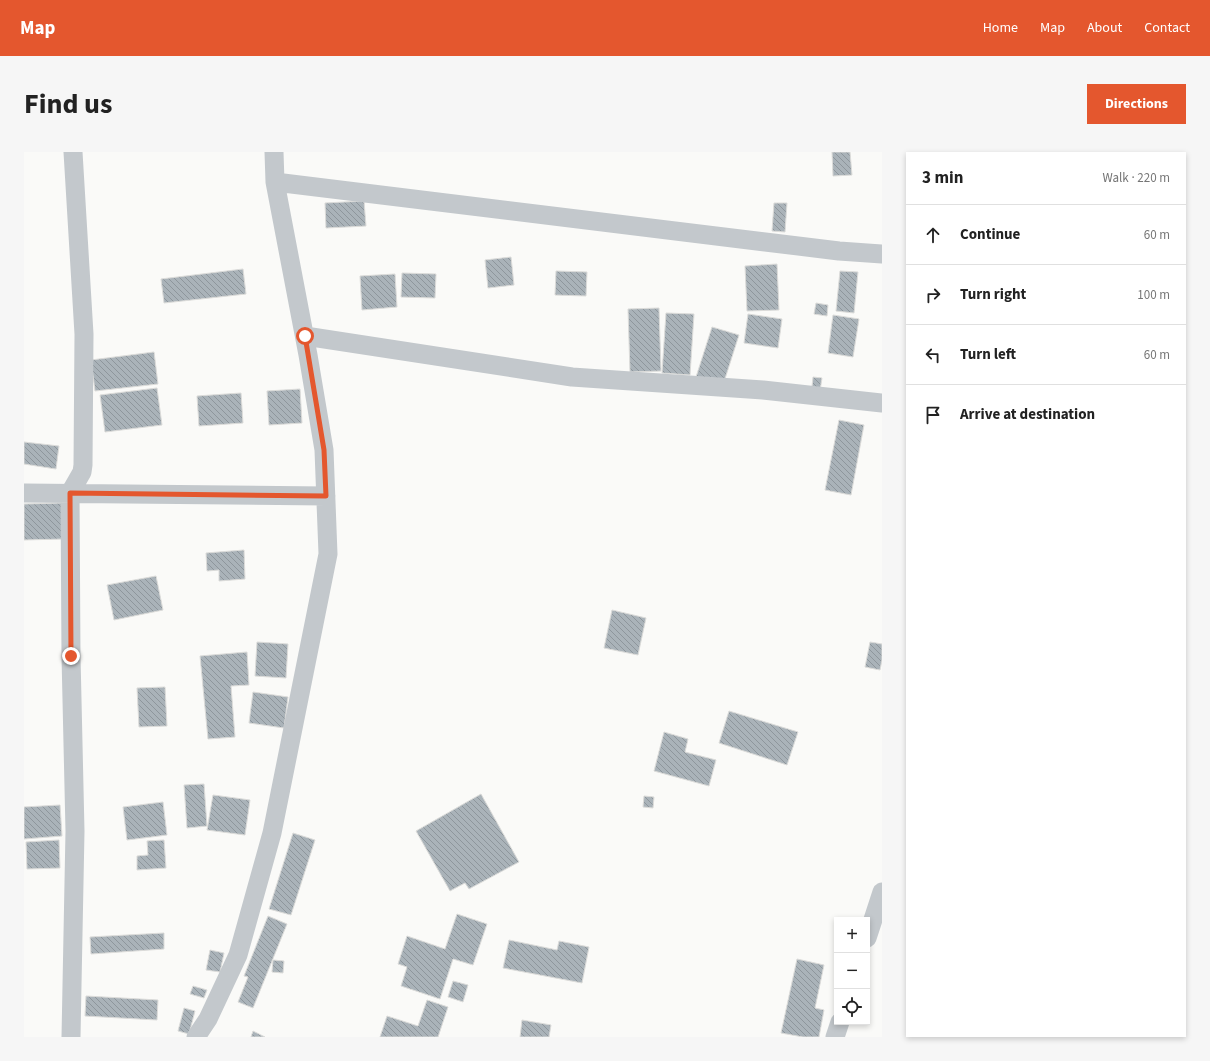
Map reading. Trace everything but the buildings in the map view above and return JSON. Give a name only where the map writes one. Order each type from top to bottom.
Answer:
[{"type":"street","points":[[71,1037],[75,831],[71,656],[70,493],[82,472],[83,465],[84,334],[73,152]]},
{"type":"street","points":[[196,1037],[208,1019],[238,955],[272,834],[328,554],[324,450],[305,336],[275,182],[274,152]]},
{"type":"street","points":[[275,182],[839,251],[882,254]]},
{"type":"street","points":[[305,336],[572,377],[762,390],[882,403]]},
{"type":"street","points":[[24,493],[326,496]]},
{"type":"street","points":[[870,929],[882,892]]},
{"type":"street","points":[[835,1037],[839,1025]]},
{"type":"route","points":[[71,656],[70,493],[326,496],[324,450],[305,336]]}]
